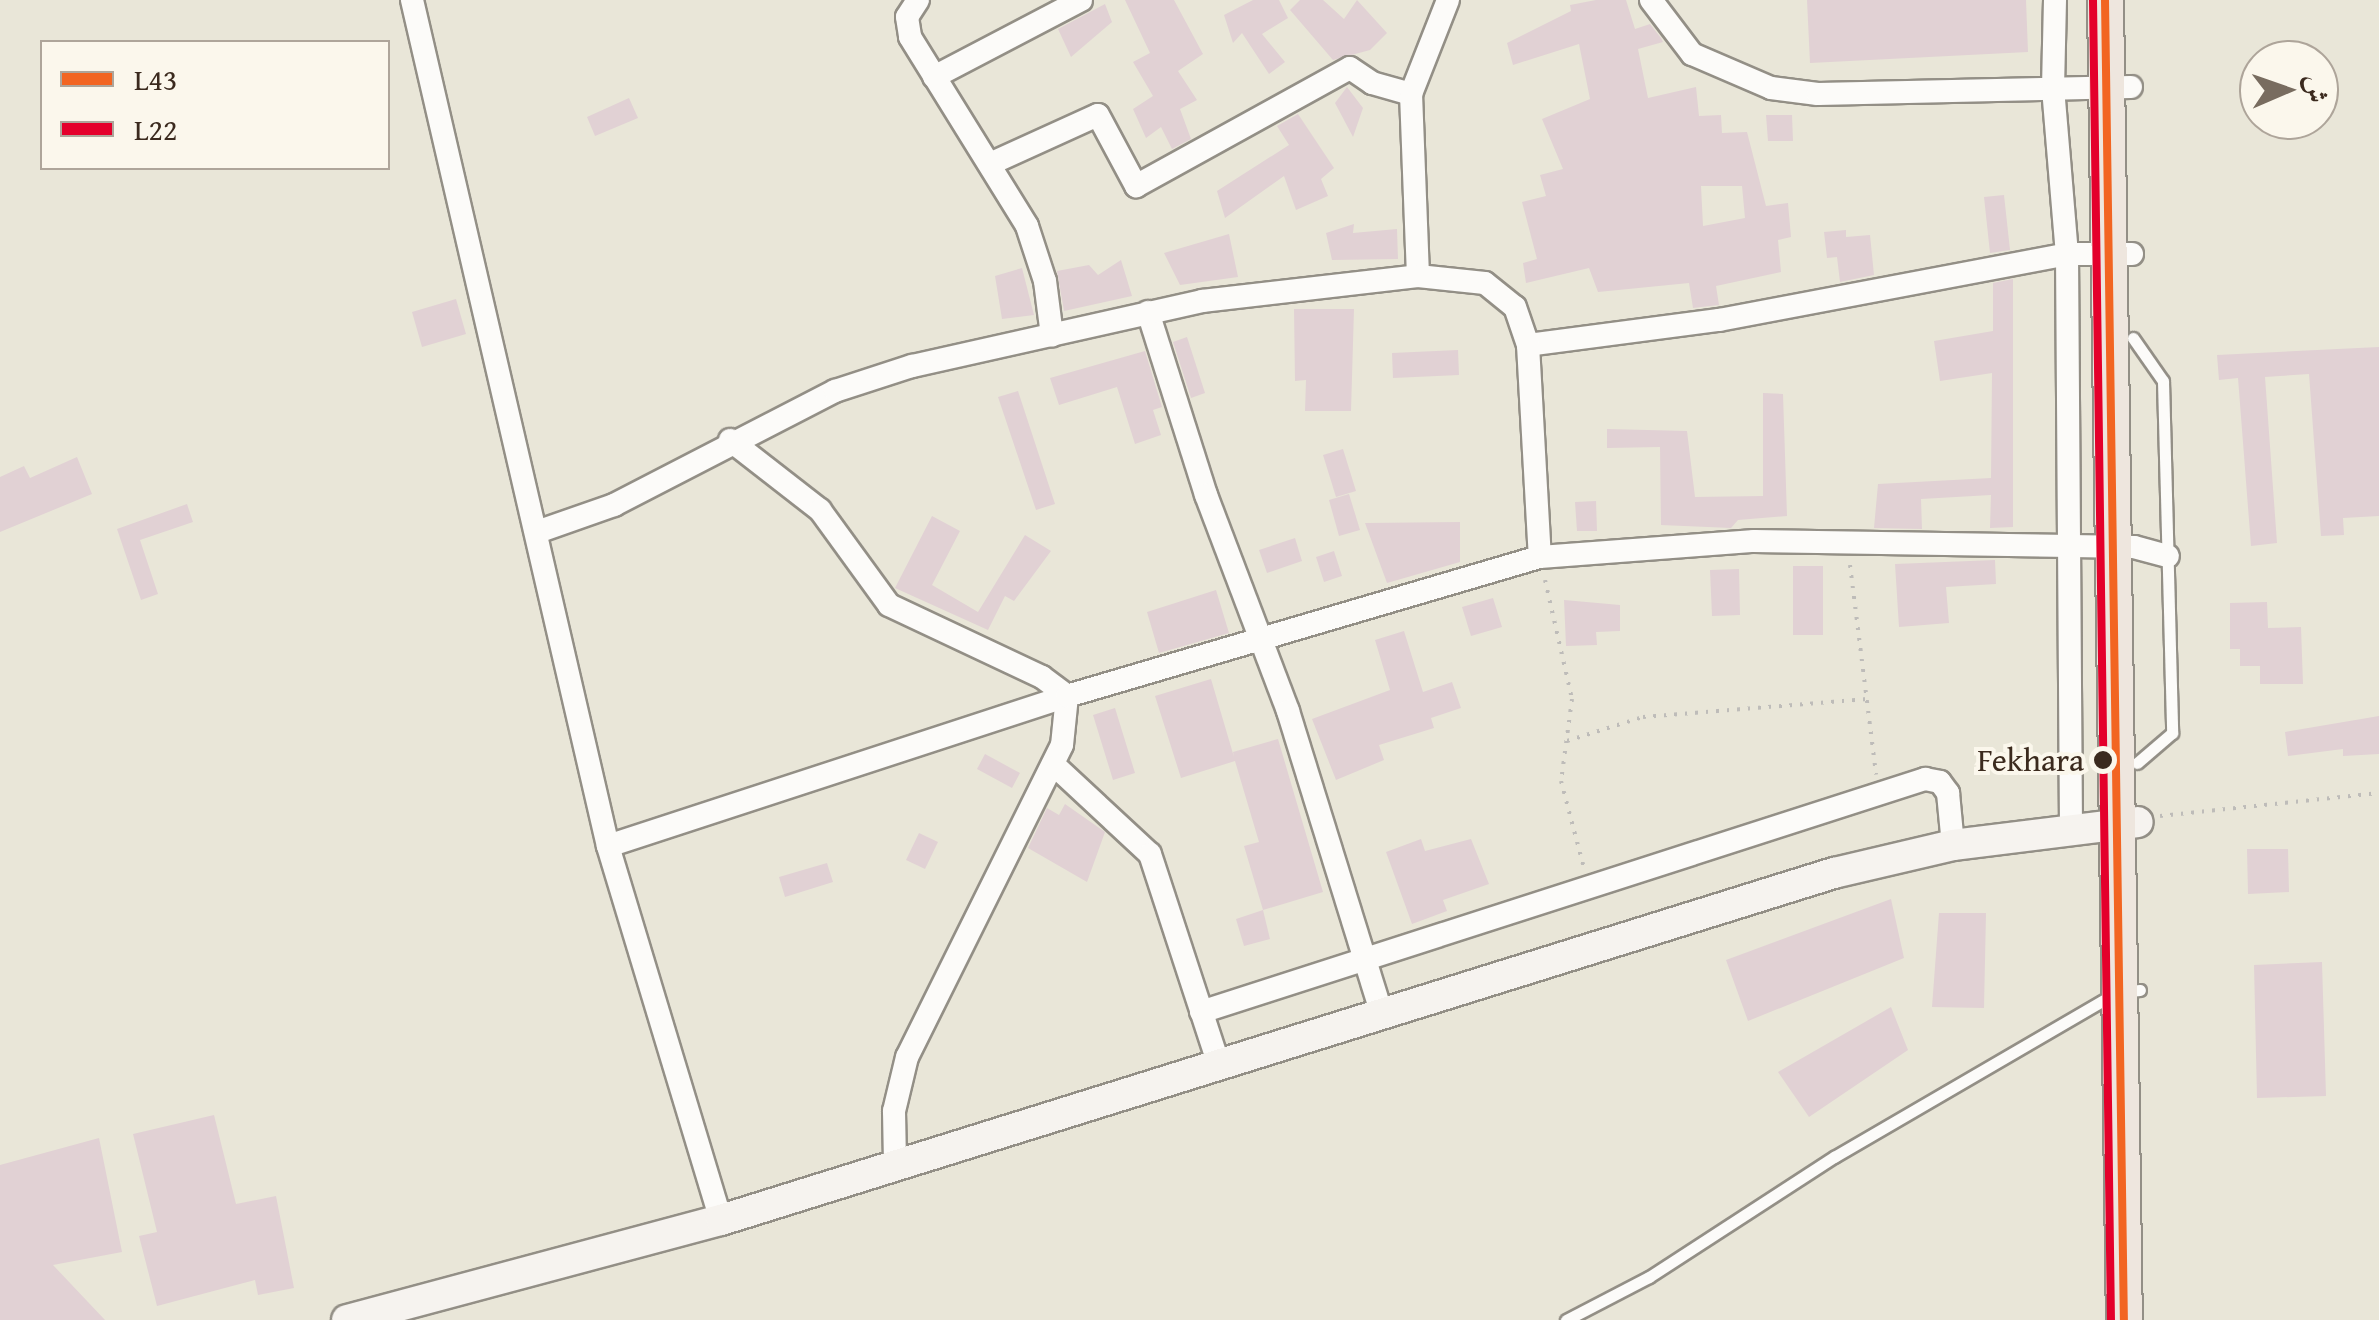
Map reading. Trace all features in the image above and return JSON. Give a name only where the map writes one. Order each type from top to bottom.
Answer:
[{"type":"main road","points":[[2106,0],[2118,88],[2120,254],[2138,550],[2126,822],[2129,991],[2145,1320]]},
{"type":"main road","points":[[2118,88],[2130,0]]},
{"type":"main road","points":[[2120,254],[2133,338],[2138,550],[2137,763],[2126,822]]},
{"type":"main road","points":[[2124,1320],[2129,991]]},
{"type":"street","points":[[412,0],[608,846],[721,1220]]},
{"type":"street","points":[[918,0],[906,27],[992,164],[1035,246],[1052,336]]},
{"type":"street","points":[[934,77],[1081,0]]},
{"type":"street","points":[[1418,276],[1411,94],[1448,0]]},
{"type":"street","points":[[1650,0],[1692,54],[1770,88],[1818,94],[2118,88]]},
{"type":"street","points":[[2055,0],[2054,88],[2067,254],[2071,827]]},
{"type":"street","points":[[992,164],[1098,115],[1136,186],[1350,68],[1361,69],[1372,83],[1411,94]]},
{"type":"street","points":[[1528,346],[1719,320],[2067,254],[2120,254]]},
{"type":"street","points":[[537,532],[614,505],[730,440],[835,391],[912,366],[1148,312],[1418,276],[1466,279],[1505,294],[1528,346],[1540,557]]},
{"type":"street","points":[[1148,312],[1258,644],[1288,711],[1381,1012]]},
{"type":"street","points":[[730,440],[820,510],[889,605],[1042,676],[1067,696]]},
{"type":"street","points":[[608,846],[1067,696],[1258,644],[1540,557],[1666,544],[1848,543],[2138,550]]},
{"type":"street","points":[[895,1164],[894,1111],[907,1057],[1067,734],[1067,696]]},
{"type":"street","points":[[1053,764],[1150,854],[1218,1062]]},
{"type":"street","points":[[1201,1012],[1925,779],[1940,782],[1950,804],[1953,844]]},
{"type":"street","points":[[347,1320],[721,1220],[1747,898],[1953,844],[2126,822]]},
{"type":"lane","points":[[1566,1320],[1632,1286],[1834,1157],[2129,991]]},
{"type":"path","points":[[1848,543],[1879,794]]},
{"type":"path","points":[[1540,557],[1570,684],[1561,781],[1589,887]]},
{"type":"path","points":[[1566,742],[1643,716],[1867,699]]},
{"type":"path","points":[[2126,822],[2213,806],[2379,793]]},
{"type":"building","points":[[1125,0],[1174,0],[1203,54],[1178,71],[1197,100],[1180,109],[1191,139],[1172,149],[1161,127],[1146,138],[1133,109],[1153,96],[1133,62],[1150,53]]},
{"type":"building","points":[[1253,0],[1279,0],[1288,18],[1262,34],[1285,62],[1269,74],[1242,33],[1233,43],[1224,15]]},
{"type":"building","points":[[1300,0],[1323,0],[1344,19],[1357,0],[1387,33],[1370,50],[1333,60],[1290,10]]},
{"type":"building","points":[[1626,0],[1635,29],[1650,24],[1663,42],[1638,49],[1648,98],[1696,87],[1699,116],[1721,115],[1722,133],[1747,132],[1766,206],[1788,203],[1791,237],[1778,240],[1781,272],[1716,286],[1719,305],[1693,308],[1689,283],[1598,292],[1589,268],[1526,283],[1523,263],[1537,259],[1522,202],[1546,196],[1540,175],[1563,169],[1542,119],[1590,99],[1579,44],[1513,65],[1507,43],[1571,11],[1570,5]],"holes":[[[1701,186],[1742,186],[1745,218],[1703,226]]]},
{"type":"building","points":[[1807,0],[2026,0],[2028,52],[1810,63]]},
{"type":"building","points":[[1105,4],[1112,22],[1071,57],[1058,29]]},
{"type":"building","points":[[1347,87],[1363,108],[1353,137],[1335,103]]},
{"type":"building","points":[[629,98],[638,118],[595,136],[587,117]]},
{"type":"building","points":[[1298,114],[1334,168],[1321,179],[1328,196],[1296,210],[1284,176],[1225,218],[1217,191],[1289,145],[1277,126]]},
{"type":"building","points":[[1766,115],[1792,115],[1793,141],[1768,141]]},
{"type":"building","points":[[2004,195],[2010,250],[1990,253],[1984,197]]},
{"type":"building","points":[[1354,224],[1353,233],[1397,229],[1398,259],[1332,260],[1326,233]]},
{"type":"building","points":[[1846,230],[1846,237],[1870,235],[1874,275],[1840,282],[1837,257],[1827,258],[1824,232]]},
{"type":"building","points":[[1229,234],[1238,277],[1180,285],[1164,253]]},
{"type":"building","points":[[1121,260],[1132,296],[1064,311],[1057,271],[1089,265],[1098,275]]},
{"type":"building","points":[[1022,268],[1034,315],[1002,319],[995,276]]},
{"type":"building","points":[[2013,279],[2013,527],[1990,528],[1991,495],[1921,499],[1922,529],[1874,528],[1878,484],[1991,478],[1992,373],[1940,381],[1934,341],[1993,331],[1993,283]]},
{"type":"building","points":[[456,299],[466,334],[422,347],[412,312]]},
{"type":"building","points":[[1294,309],[1354,309],[1351,411],[1305,411],[1306,380],[1295,381]]},
{"type":"building","points":[[1187,337],[1205,393],[1191,398],[1173,342]]},
{"type":"building","points":[[2379,347],[2379,516],[2343,518],[2344,535],[2321,536],[2309,374],[2265,377],[2277,543],[2251,546],[2238,378],[2219,380],[2217,355]]},
{"type":"building","points":[[1458,350],[1459,375],[1393,378],[1392,353]]},
{"type":"building","points":[[1145,351],[1162,407],[1153,410],[1161,435],[1135,444],[1117,387],[1059,405],[1050,378]]},
{"type":"building","points":[[1018,391],[1055,504],[1036,510],[998,397]]},
{"type":"building","points":[[1763,393],[1783,394],[1787,516],[1738,520],[1731,528],[1661,525],[1660,447],[1607,448],[1607,429],[1687,431],[1695,497],[1763,496]]},
{"type":"building","points":[[1343,449],[1356,491],[1336,497],[1323,455]]},
{"type":"building","points":[[77,457],[92,494],[0,532],[0,477],[24,466],[30,478]]},
{"type":"building","points":[[1349,494],[1360,530],[1339,536],[1329,500]]},
{"type":"building","points":[[1596,501],[1597,531],[1577,531],[1575,502]]},
{"type":"building","points":[[187,504],[193,522],[140,540],[158,594],[141,600],[117,529]]},
{"type":"building","points":[[932,516],[960,531],[932,585],[978,612],[1025,535],[1051,551],[1014,601],[1005,596],[988,630],[895,588]]},
{"type":"building","points":[[1460,522],[1460,562],[1387,583],[1365,523]]},
{"type":"building","points":[[1295,538],[1302,561],[1267,573],[1259,550]]},
{"type":"building","points":[[1334,551],[1342,576],[1324,582],[1316,557]]},
{"type":"building","points":[[1995,560],[1996,584],[1946,587],[1949,623],[1899,627],[1895,564]]},
{"type":"building","points":[[1793,566],[1823,566],[1823,635],[1793,635]]},
{"type":"building","points":[[1739,569],[1740,615],[1712,616],[1710,570]]},
{"type":"building","points":[[1216,590],[1229,633],[1159,653],[1147,612]]},
{"type":"building","points":[[1493,598],[1502,627],[1471,636],[1462,607]]},
{"type":"building","points":[[1564,600],[1620,605],[1620,631],[1596,632],[1597,645],[1566,646]]},
{"type":"building","points":[[2267,602],[2268,628],[2301,627],[2303,684],[2260,684],[2260,666],[2240,666],[2240,649],[2230,649],[2230,603]]},
{"type":"building","points":[[1404,631],[1423,692],[1452,682],[1461,708],[1431,718],[1434,728],[1379,745],[1384,760],[1336,780],[1312,719],[1390,690],[1375,640]]},
{"type":"building","points":[[1211,679],[1234,757],[1233,752],[1278,739],[1323,892],[1263,910],[1244,846],[1259,842],[1235,761],[1181,778],[1155,696]]},
{"type":"building","points":[[1115,708],[1135,773],[1113,780],[1093,715]]},
{"type":"building","points":[[2379,716],[2379,754],[2343,756],[2343,749],[2288,756],[2285,732]]},
{"type":"building","points":[[985,754],[1020,773],[1012,788],[977,769]]},
{"type":"building","points":[[1065,804],[1105,832],[1087,882],[1028,848],[1047,808],[1059,815]]},
{"type":"building","points":[[919,833],[938,842],[925,869],[906,860]]},
{"type":"building","points":[[1421,839],[1425,851],[1471,839],[1489,884],[1443,900],[1447,911],[1412,924],[1386,852]]},
{"type":"building","points":[[2247,849],[2288,849],[2289,892],[2248,894]]},
{"type":"building","points":[[827,863],[833,882],[785,897],[779,877]]},
{"type":"building","points":[[1891,899],[1904,958],[1748,1021],[1726,960]]},
{"type":"building","points":[[1263,910],[1270,939],[1244,946],[1236,919]]},
{"type":"building","points":[[1939,913],[1986,913],[1984,1008],[1932,1007]]},
{"type":"building","points":[[2322,962],[2326,1096],[2257,1098],[2254,965]]},
{"type":"building","points":[[1891,1007],[1908,1050],[1809,1117],[1778,1072]]},
{"type":"building","points":[[214,1115],[236,1204],[276,1196],[294,1288],[258,1295],[255,1280],[157,1306],[139,1236],[157,1232],[133,1134]]},
{"type":"building","points":[[99,1138],[122,1252],[53,1265],[105,1320],[0,1320],[0,1165]]},
{"type":"transit line","name":"L22","points":[[2093,0],[2111,1320]]},
{"type":"transit line","name":"L43","points":[[2105,0],[2124,1320]]},
{"type":"place","name":"Fekhara","points":[[2103,760]]}]
